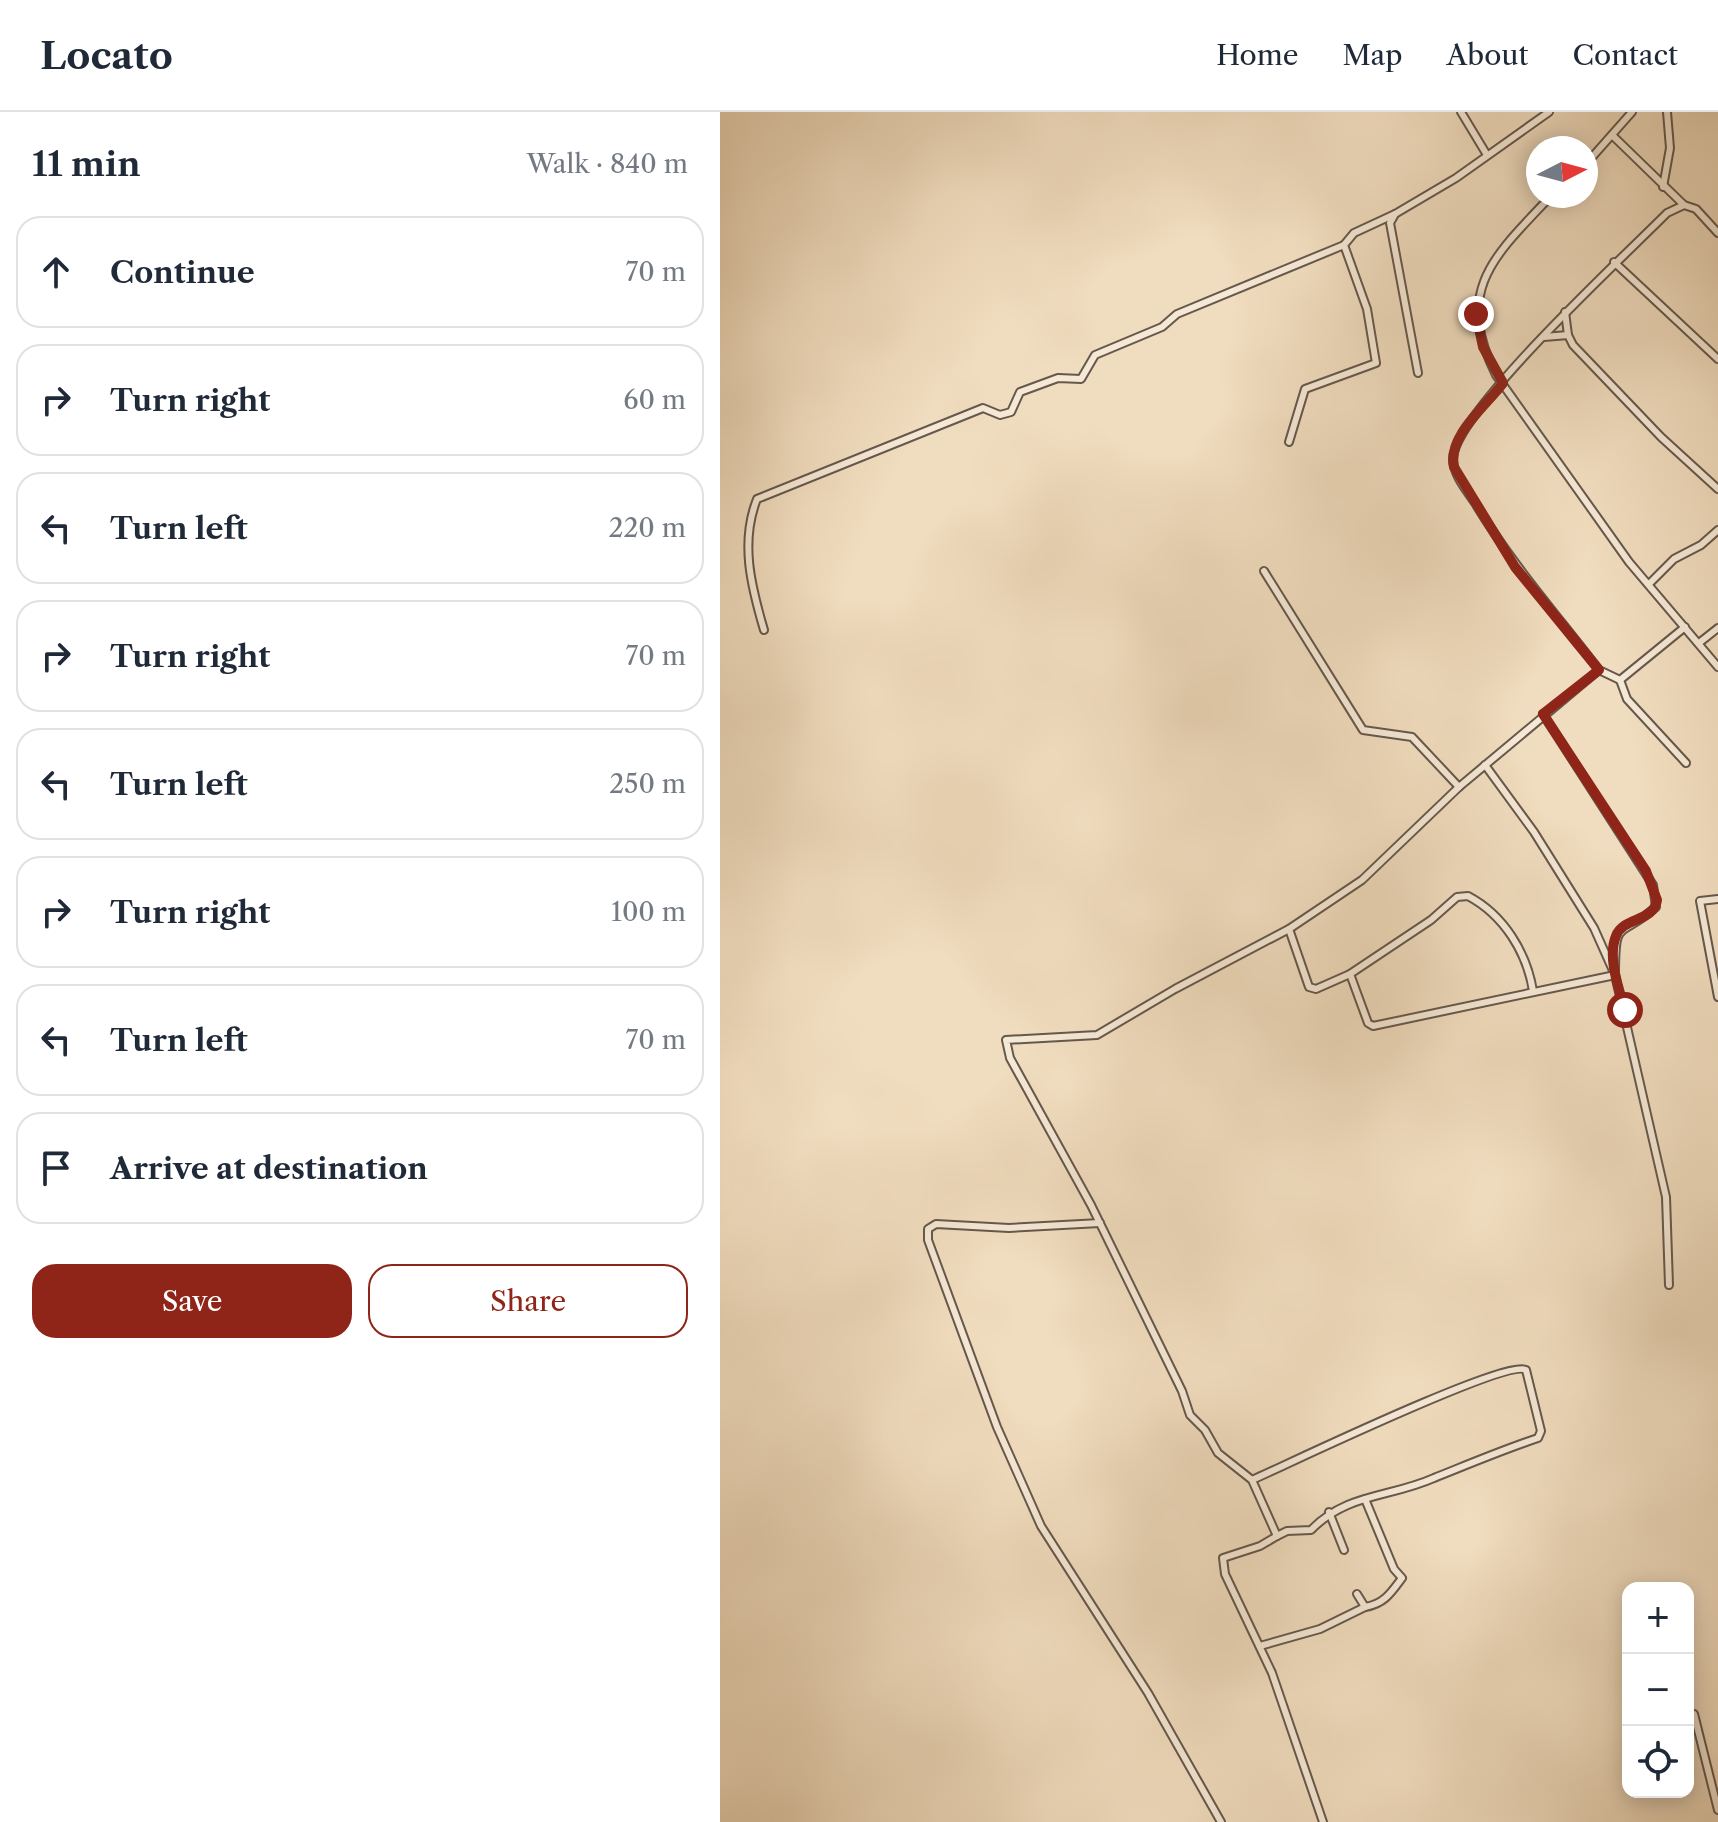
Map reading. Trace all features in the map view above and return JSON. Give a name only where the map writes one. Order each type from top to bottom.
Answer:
[{"type":"street","points":[[1461,112],[1487,155]]},
{"type":"street","points":[[764,630],[750,582],[748,552],[749,519],[757,499],[983,408],[1000,415],[1011,412],[1020,392],[1058,378],[1081,379],[1095,355],[1162,327],[1177,314],[1344,245],[1354,233],[1395,214],[1456,178],[1549,112]]},
{"type":"street","points":[[1598,151],[1632,112]]},
{"type":"street","points":[[1663,187],[1670,148],[1667,112]]},
{"type":"street","points":[[1612,135],[1663,187],[1684,205],[1696,209],[1718,233]]},
{"type":"street","points":[[1684,205],[1667,213],[1614,262],[1540,339],[1467,427],[1454,451],[1454,467],[1515,567],[1599,670],[1620,680],[1627,699],[1686,763]]},
{"type":"street","points":[[1540,208],[1488,271],[1476,314],[1483,347],[1503,383],[1629,562],[1718,667]]},
{"type":"street","points":[[1395,214],[1390,223],[1418,373]]},
{"type":"street","points":[[1289,442],[1305,389],[1376,363],[1367,309],[1344,245]]},
{"type":"street","points":[[1614,262],[1718,359]]},
{"type":"street","points":[[1565,312],[1568,335],[1661,437],[1718,489]]},
{"type":"street","points":[[1540,339],[1550,334],[1568,335]]},
{"type":"street","points":[[1649,584],[1674,559],[1701,545],[1718,530]]},
{"type":"street","points":[[1264,571],[1363,730],[1412,737],[1459,787]]},
{"type":"street","points":[[1620,680],[1685,627]]},
{"type":"street","points":[[1699,643],[1718,628]]},
{"type":"street","points":[[1277,1536],[1252,1480],[1225,1460],[1205,1430],[1190,1415],[1182,1391],[1100,1223],[1010,1058],[1006,1040],[1097,1035],[1175,989],[1289,929],[1362,880],[1459,787],[1599,670]]},
{"type":"street","points":[[1543,714],[1653,885],[1656,907],[1622,927],[1615,936],[1615,975]]},
{"type":"street","points":[[1485,765],[1534,832],[1587,916],[1615,975],[1666,1197],[1669,1285]]},
{"type":"street","points":[[1289,929],[1309,987],[1316,989],[1350,974],[1431,920],[1457,897],[1468,896],[1514,937],[1528,966],[1533,991]]},
{"type":"street","points":[[1718,899],[1700,901],[1718,997]]},
{"type":"street","points":[[1350,974],[1370,1025],[1615,975]]},
{"type":"street","points":[[1100,1223],[1009,1228],[936,1224],[928,1229],[928,1240],[997,1427],[1041,1526],[1148,1693],[1221,1822]]},
{"type":"street","points":[[1252,1480],[1465,1385],[1521,1367],[1526,1370],[1541,1436],[1493,1453],[1480,1462],[1329,1512],[1311,1530],[1287,1531],[1260,1546],[1223,1558],[1230,1588],[1260,1646],[1323,1822]]},
{"type":"street","points":[[1260,1646],[1320,1629],[1365,1607],[1376,1605],[1388,1597],[1402,1578],[1365,1499]]},
{"type":"street","points":[[1329,1512],[1344,1550]]},
{"type":"street","points":[[1357,1594],[1365,1607]]},
{"type":"street","points":[[1694,1714],[1718,1810]]},
{"type":"route","points":[[1476,314],[1483,347],[1503,383],[1467,427],[1454,451],[1454,467],[1515,567],[1599,670],[1543,714],[1646,871],[1657,900],[1656,907],[1649,913],[1622,927],[1615,936],[1615,975],[1625,1010]]}]
